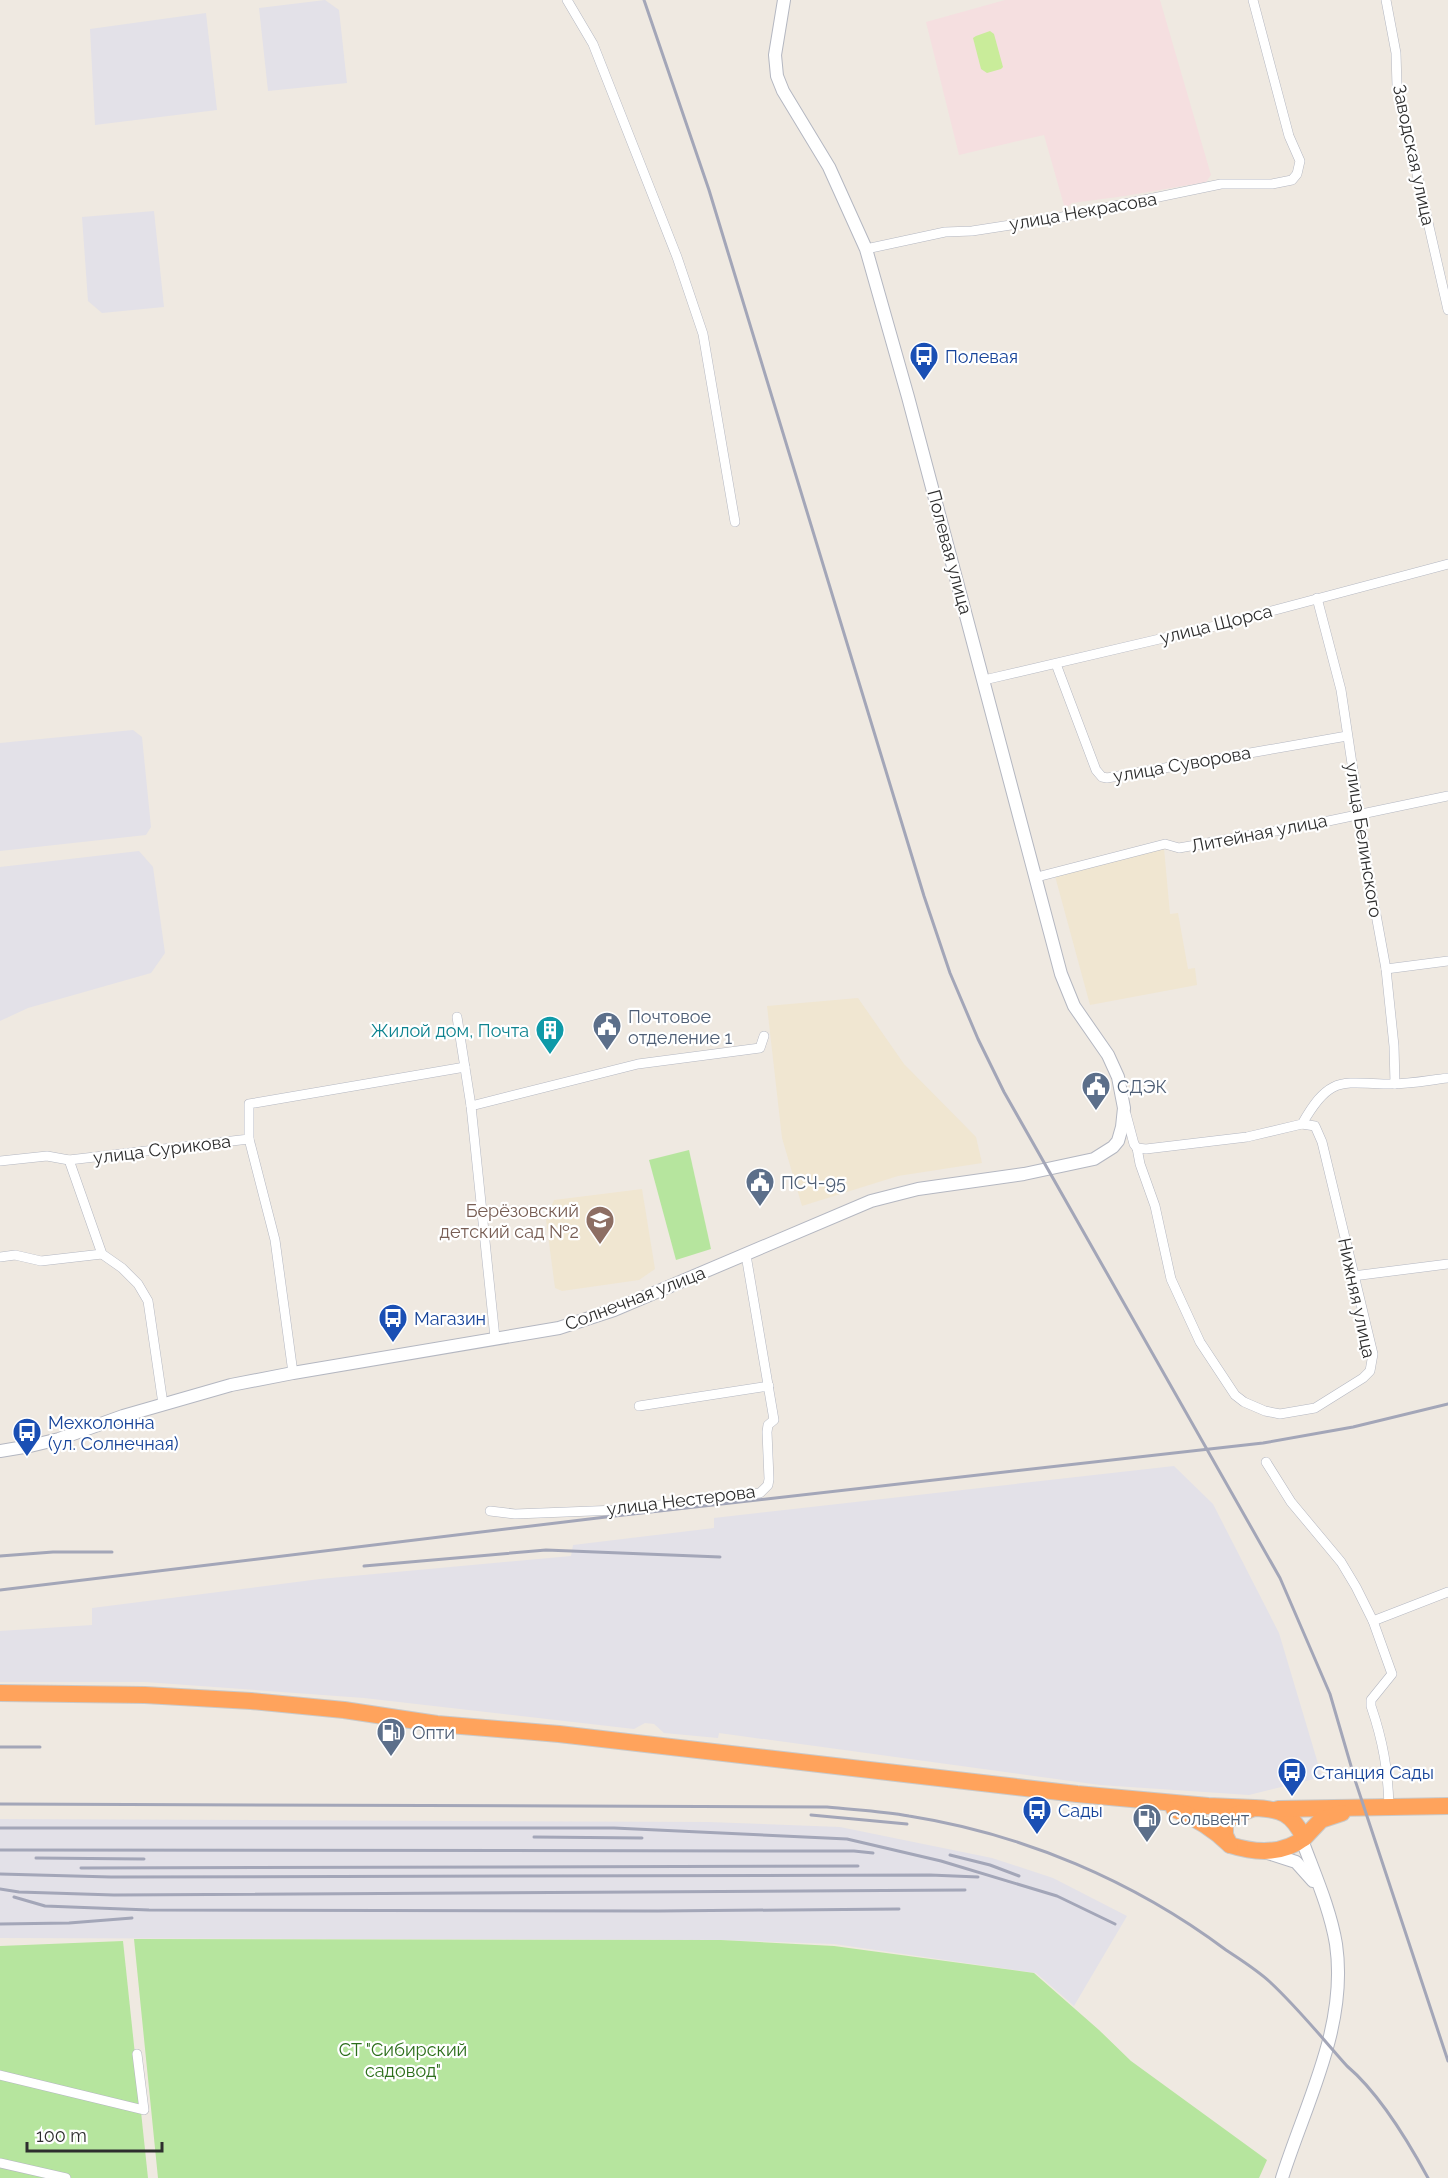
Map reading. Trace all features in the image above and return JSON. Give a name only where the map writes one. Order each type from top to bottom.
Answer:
[{"type":"highway","points":[[0,1693],[145,1695],[251,1701],[344,1710],[437,1724],[559,1734],[1132,1800],[1273,1809],[1448,1806]]},
{"type":"highway","points":[[1132,1800],[1172,1808],[1196,1818],[1230,1845],[1265,1851],[1283,1850],[1293,1846],[1321,1820],[1360,1808]]},
{"type":"highway","points":[[1230,1845],[1225,1835],[1225,1823],[1233,1815],[1254,1808]]},
{"type":"highway","points":[[1273,1809],[1292,1817],[1303,1839]]},
{"type":"street","points":[[567,0],[593,44],[677,257],[703,334],[735,522]]},
{"type":"street","name":"Полевая улица","points":[[784,0],[776,47],[777,76],[783,91],[829,167],[866,249],[1067,992],[1082,1020],[1108,1055],[1118,1077],[1124,1108]]},
{"type":"street","name":"улица Некрасова","points":[[866,249],[945,232],[972,231],[1062,218],[1221,184],[1272,184],[1292,180],[1297,174],[1300,161],[1289,136],[1253,0]]},
{"type":"street","name":"Заводская улица","points":[[1386,0],[1396,53],[1397,86],[1448,310]]},
{"type":"street","name":"улица Щорса","points":[[984,680],[1215,626],[1448,564]]},
{"type":"street","name":"улица Белинского","points":[[1317,598],[1341,690],[1386,969],[1395,1046],[1395,1084]]},
{"type":"street","name":"улица Суворова","points":[[1056,664],[1096,770],[1102,777],[1107,778],[1347,736]]},
{"type":"street","name":"Литейная улица","points":[[1036,877],[1165,844],[1179,848],[1314,824],[1448,796]]},
{"type":"street","points":[[1386,969],[1448,961]]},
{"type":"street","points":[[457,1017],[471,1106],[495,1338]]},
{"type":"street","points":[[471,1106],[638,1064],[760,1048],[764,1036]]},
{"type":"street","name":"улица Сурикова","points":[[0,1161],[47,1156],[69,1160],[249,1139],[249,1104],[465,1067]]},
{"type":"street","points":[[1124,1108],[1137,1148],[1146,1149],[1247,1137],[1302,1124],[1319,1097],[1332,1087],[1350,1082],[1395,1084],[1448,1078]]},
{"type":"street","name":"Солнечная улица","points":[[0,1451],[59,1439],[163,1404],[231,1385],[293,1372],[559,1328],[614,1310],[871,1201],[928,1188],[1024,1174],[1094,1159],[1118,1141],[1124,1108]]},
{"type":"street","name":"Нижняя улица","points":[[1137,1148],[1140,1164],[1155,1206],[1172,1279],[1200,1342],[1235,1395],[1244,1402],[1265,1411],[1280,1414],[1315,1408],[1363,1378],[1370,1371],[1372,1354],[1322,1142],[1315,1126],[1302,1124]]},
{"type":"street","points":[[249,1139],[275,1240],[293,1372]]},
{"type":"street","points":[[69,1160],[102,1254],[138,1284],[148,1301],[163,1404]]},
{"type":"street","points":[[0,1257],[15,1255],[41,1261],[102,1254]]},
{"type":"street","name":"улица Нестерова","points":[[490,1511],[515,1514],[618,1510],[760,1493],[768,1485],[767,1432],[768,1425],[774,1420],[746,1255]]},
{"type":"street","points":[[1353,1276],[1448,1264]]},
{"type":"street","points":[[639,1406],[769,1386]]},
{"type":"street","points":[[1266,1462],[1291,1502],[1341,1562],[1373,1621],[1392,1674],[1371,1700],[1382,1739],[1388,1778],[1389,1807]]},
{"type":"street","points":[[1373,1621],[1448,1592]]},
{"type":"street","points":[[1282,2178],[1322,2066],[1335,2011],[1338,1980],[1336,1944],[1303,1839]]},
{"type":"street","points":[[1265,1851],[1296,1862],[1321,1892]]},
{"type":"street","points":[[0,2075],[144,2110],[137,2054]]},
{"type":"street","points":[[0,2163],[66,2178]]},
{"type":"shaded area","points":[[325,0],[339,10],[347,83],[268,91],[259,8]]},
{"type":"shaded area","points":[[1005,0],[1160,0],[1211,175],[1206,182],[1072,203],[1065,209],[1044,135],[959,155],[926,22]]},
{"type":"shaded area","points":[[206,13],[217,110],[95,125],[90,29]]},
{"type":"shaded area","points":[[154,211],[164,307],[102,313],[88,301],[82,217]]},
{"type":"shaded area","points":[[133,730],[142,737],[151,827],[146,835],[0,851],[0,743]]},
{"type":"shaded area","points":[[1164,848],[1170,914],[1178,913],[1188,969],[1195,968],[1197,985],[1090,1005],[1055,876]]},
{"type":"shaded area","points":[[139,851],[153,867],[165,953],[151,973],[28,1008],[0,1021],[0,867]]},
{"type":"shaded area","points":[[858,998],[904,1064],[976,1137],[982,1163],[898,1176],[802,1206],[782,1138],[767,1006]]},
{"type":"shaded area","name":"Берёзовский детский сад №2","points":[[642,1189],[655,1269],[639,1280],[562,1291],[555,1288],[546,1220],[554,1200]]},
{"type":"shaded area","points":[[1174,1466],[1213,1504],[1279,1633],[1322,1777],[1249,1795],[1100,1785],[719,1733],[718,1738],[664,1733],[654,1724],[645,1723],[634,1729],[364,1698],[145,1682],[0,1682],[0,1631],[92,1625],[92,1608],[320,1579],[571,1556],[573,1545],[714,1528],[714,1518]]},
{"type":"shaded area","points":[[0,1819],[708,1822],[840,1827],[992,1858],[1053,1878],[1127,1916],[1074,2006],[1036,1973],[834,1944],[721,1940],[0,1938]]},
{"type":"green space","points":[[990,31],[994,34],[1003,67],[987,73],[981,69],[973,38]]},
{"type":"green space","points":[[689,1150],[711,1249],[676,1260],[649,1160]]},
{"type":"green space","name":"СТ \"Сибирский садовод\"","points":[[134,1939],[721,1940],[834,1946],[1034,1973],[1131,2061],[1267,2160],[1259,2178],[158,2178]]},
{"type":"green space","points":[[123,1941],[148,2178],[0,2178],[0,1946]]},
{"type":"railway","points":[[644,0],[709,190],[924,896],[950,973],[1004,1092],[1280,1578],[1330,1694],[1356,1783],[1448,2061]]},
{"type":"railway","points":[[0,1590],[606,1517],[1263,1443],[1353,1427],[1448,1404]]},
{"type":"railway","points":[[364,1566],[546,1550],[720,1557]]},
{"type":"railway","points":[[0,1556],[53,1552],[112,1552]]},
{"type":"railway","points":[[0,1747],[40,1747]]},
{"type":"railway","points":[[0,1804],[827,1807],[899,1814],[952,1824],[1035,1848],[1115,1882],[1191,1925],[1260,1973],[1290,2002],[1371,2090],[1402,2134],[1428,2178]]},
{"type":"railway","points":[[811,1815],[907,1824]]},
{"type":"railway","points":[[0,1828],[614,1828],[847,1839],[941,1861],[1057,1896],[1115,1924]]},
{"type":"railway","points":[[534,1837],[642,1838]]},
{"type":"railway","points":[[0,1850],[854,1851],[873,1853]]},
{"type":"railway","points":[[950,1855],[990,1865],[1019,1876]]},
{"type":"railway","points":[[36,1858],[144,1859]]},
{"type":"railway","points":[[81,1868],[858,1866]]},
{"type":"railway","points":[[0,1874],[111,1877],[930,1875],[978,1877]]},
{"type":"railway","points":[[0,1889],[19,1892],[114,1895],[965,1890]]},
{"type":"railway","points":[[14,1897],[45,1906],[149,1910],[899,1909]]},
{"type":"railway","points":[[0,1924],[69,1923],[132,1918]]},
{"type":"place","name":"Полевая","points":[[924,382]]},
{"type":"place","name":"Почтовое отделение 1","points":[[607,1052]]},
{"type":"place","name":"Жилой дом, Почта","points":[[550,1056]]},
{"type":"place","name":"СДЭК","points":[[1096,1112]]},
{"type":"place","name":"ПСЧ-95","points":[[760,1208]]},
{"type":"place","name":"Берёзовский детский сад №2","points":[[600,1246]]},
{"type":"place","name":"Магазин","points":[[393,1344]]},
{"type":"place","name":"Мехколонна (ул. Солнечная)","points":[[27,1458]]},
{"type":"place","name":"Опти","points":[[391,1758]]},
{"type":"place","name":"Станция Сады","points":[[1292,1798]]},
{"type":"place","name":"Сады","points":[[1037,1836]]},
{"type":"place","name":"Сольвент","points":[[1147,1844]]}]
